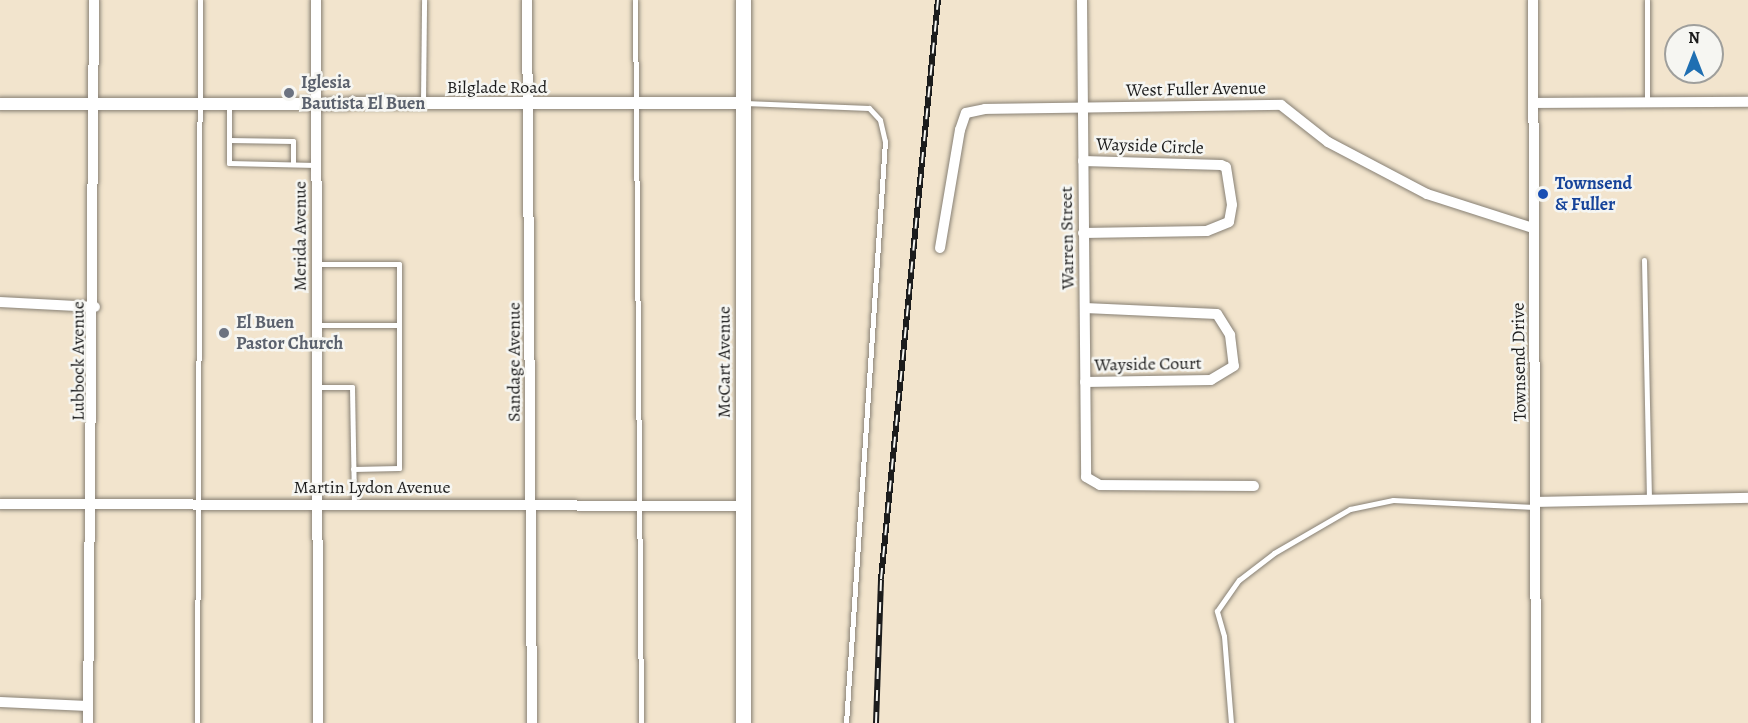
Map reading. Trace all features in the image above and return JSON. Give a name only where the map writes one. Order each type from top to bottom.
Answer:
[{"type":"main road","name":"McCart Avenue","points":[[743,0],[743,723]]},
{"type":"street","name":"Lubbock Avenue","points":[[88,723],[94,504],[95,307],[90,104],[94,0]]},
{"type":"street","name":"Merida Avenue","points":[[316,0],[318,723]]},
{"type":"street","name":"Sandage Avenue","points":[[527,0],[532,723]]},
{"type":"street","name":"Warren Street","points":[[1082,0],[1086,477],[1100,485],[1254,486]]},
{"type":"street","name":"Townsend Drive","points":[[1533,0],[1533,228],[1538,504],[1536,723]]},
{"type":"street","points":[[1533,103],[1748,102]]},
{"type":"street","name":"Bilglade Road","points":[[0,104],[743,103]]},
{"type":"street","name":"West Fuller Avenue","points":[[940,248],[966,113],[1083,107],[1281,105],[1328,142],[1427,194],[1533,228]]},
{"type":"street","name":"Wayside Circle","points":[[1083,161],[1221,165],[1227,167],[1232,205],[1229,222],[1207,231],[1083,233]]},
{"type":"street","points":[[0,302],[95,307]]},
{"type":"street","name":"Wayside Court","points":[[1085,308],[1217,314],[1230,335],[1234,366],[1223,378],[1211,380],[1085,382]]},
{"type":"street","points":[[1538,504],[1748,498]]},
{"type":"street","name":"Martin Lydon Avenue","points":[[0,504],[531,503],[743,506]]},
{"type":"street","points":[[0,702],[88,706]]},
{"type":"lane","points":[[197,723],[199,504],[197,104],[200,0]]},
{"type":"lane","points":[[423,105],[424,0]]},
{"type":"lane","points":[[635,0],[640,723]]},
{"type":"lane","points":[[1647,0],[1647,102]]},
{"type":"lane","points":[[743,103],[869,108],[880,120],[885,141],[846,723]]},
{"type":"lane","points":[[229,104],[229,163],[316,165]]},
{"type":"lane","points":[[229,140],[293,141],[293,163]]},
{"type":"lane","points":[[1644,260],[1649,500]]},
{"type":"lane","points":[[316,264],[399,264],[399,468],[353,469]]},
{"type":"lane","points":[[317,326],[399,325]]},
{"type":"lane","points":[[317,387],[352,387],[354,504]]},
{"type":"lane","points":[[1231,723],[1224,636],[1217,611],[1239,580],[1274,553],[1350,509],[1393,500],[1538,504]]},
{"type":"railway","points":[[876,723],[881,579],[938,0]]},
{"type":"place","name":"Iglesia Bautista El Buen","points":[[289,93]]},
{"type":"place","name":"Townsend & Fuller","points":[[1543,194]]},
{"type":"place","name":"El Buen Pastor Church","points":[[224,333]]}]
